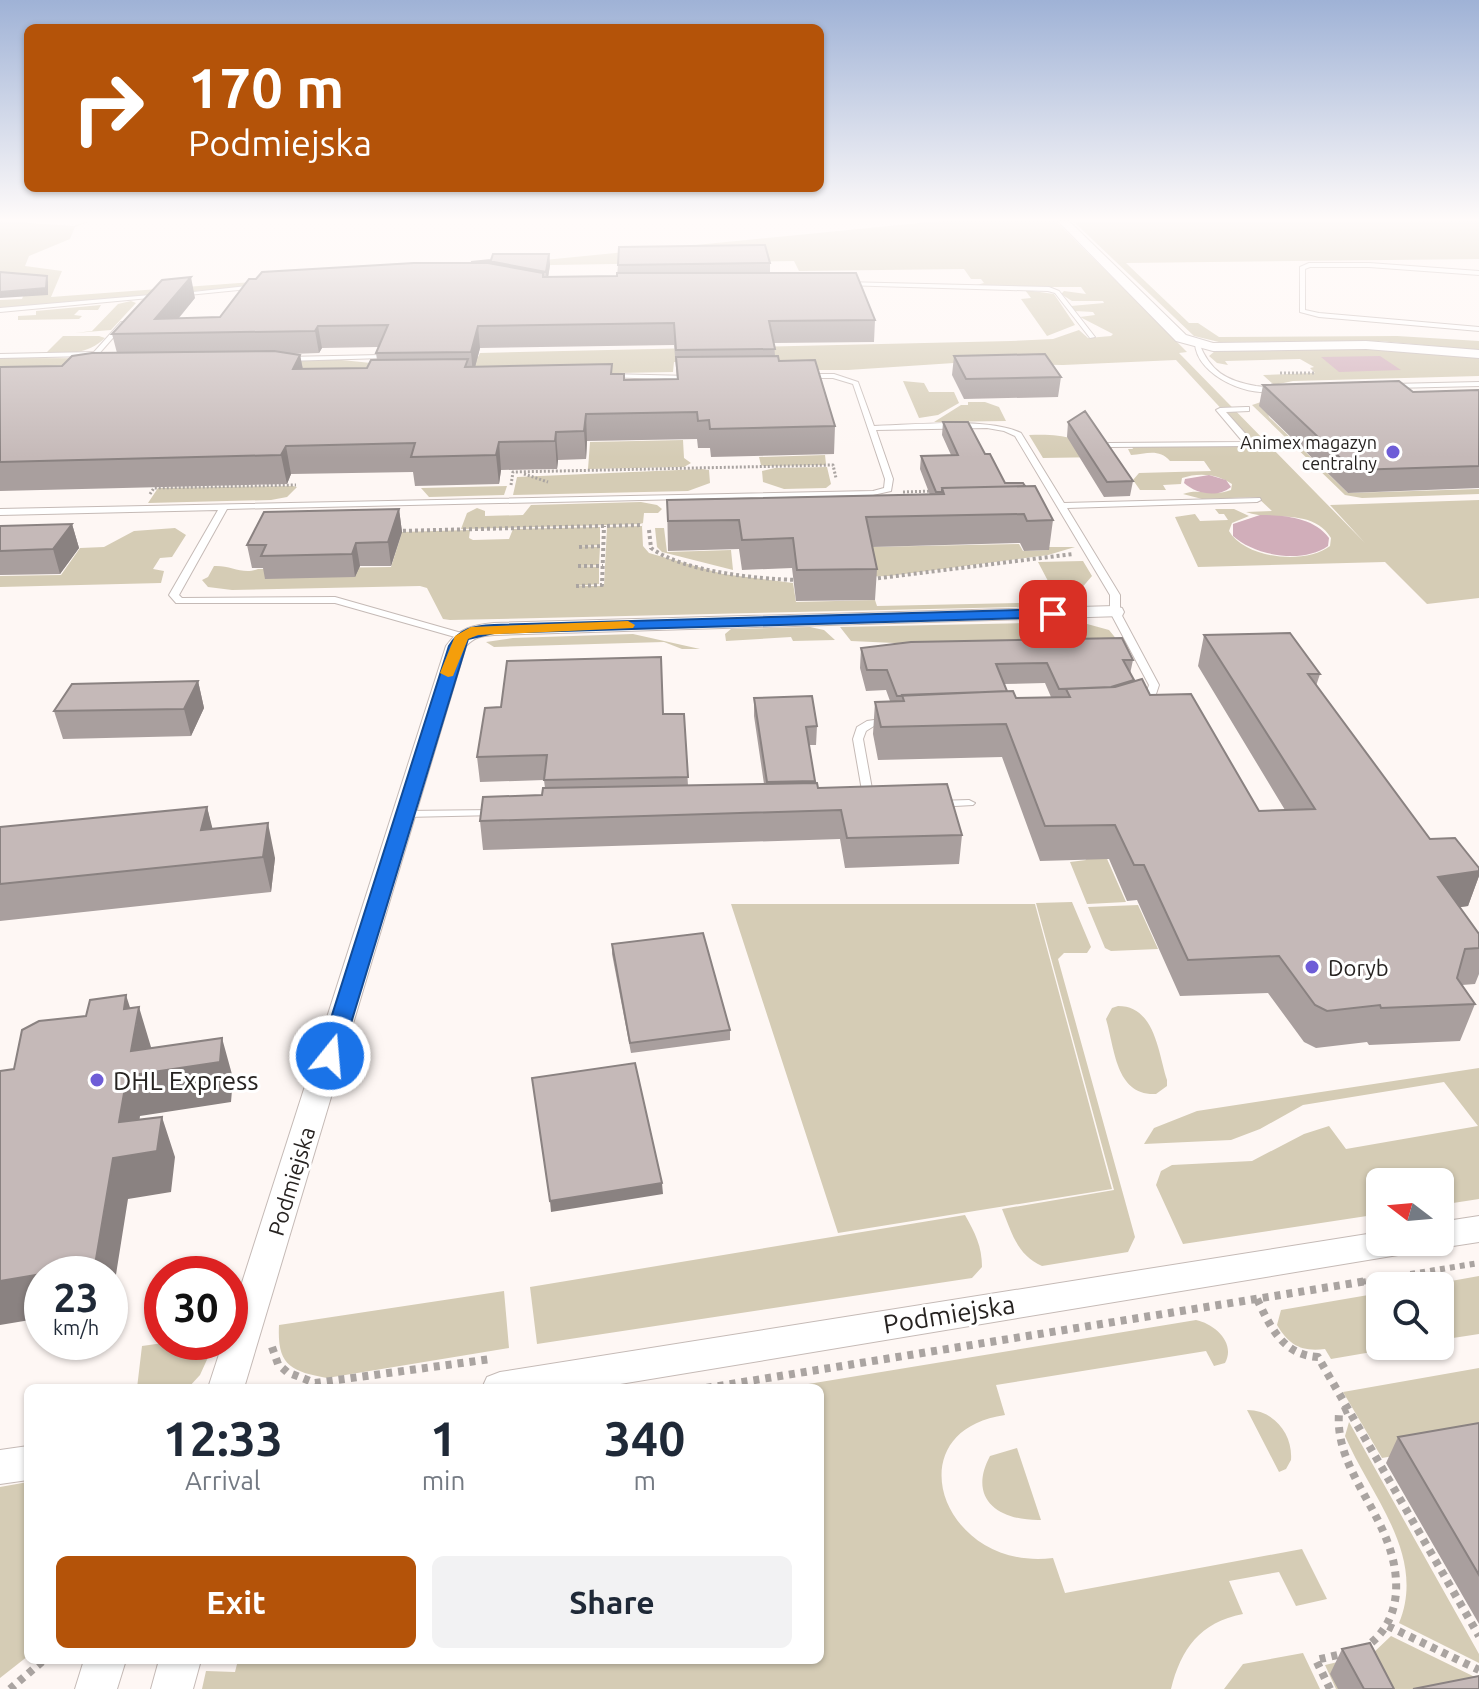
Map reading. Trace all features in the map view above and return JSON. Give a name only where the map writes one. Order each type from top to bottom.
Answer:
[{"type":"street","points":[[1142,300],[1181,338],[1197,344],[1382,346],[1479,354]]},
{"type":"street","points":[[462,636],[476,630],[494,629],[1115,612]]},
{"type":"street","name":"Podmiejska","points":[[227,1384],[456,646],[462,636]]},
{"type":"street","points":[[1454,1233],[1479,1229]]},
{"type":"street","name":"Podmiejska","points":[[525,1384],[1366,1247]]},
{"type":"street","points":[[0,1467],[24,1464]]},
{"type":"street","points":[[96,1689],[104,1664]]},
{"type":"street","points":[[172,1689],[179,1664]]},
{"type":"lane","points":[[0,310],[115,300]]},
{"type":"lane","points":[[136,308],[144,300]]},
{"type":"lane","points":[[1063,300],[1092,337]]},
{"type":"lane","points":[[1302,300],[1302,311],[1319,315],[1479,329]]},
{"type":"lane","points":[[0,356],[94,354],[126,320]]},
{"type":"lane","points":[[1197,344],[1200,356],[1225,380],[1253,389],[1291,389]]},
{"type":"lane","points":[[94,354],[93,357],[109,361]]},
{"type":"lane","points":[[274,359],[381,357]]},
{"type":"lane","points":[[598,376],[701,378]]},
{"type":"lane","points":[[0,512],[840,494],[888,489],[889,479],[856,383],[834,376],[793,376]]},
{"type":"lane","points":[[1385,386],[1479,384]]},
{"type":"lane","points":[[1109,445],[1246,444],[1247,440],[1220,410],[1246,409]]},
{"type":"lane","points":[[871,428],[987,426],[1013,432],[1115,595],[1115,612],[1154,685],[1149,701],[1132,708]]},
{"type":"lane","points":[[676,498],[678,512]]},
{"type":"lane","points":[[1047,509],[1257,500]]},
{"type":"lane","points":[[224,507],[174,595],[179,601],[335,600],[462,636]]},
{"type":"lane","points":[[869,805],[858,739],[861,729],[871,723],[899,721]]},
{"type":"lane","points":[[926,804],[969,803]]},
{"type":"lane","points":[[853,805],[883,805]]},
{"type":"lane","points":[[405,814],[504,812]]},
{"type":"path","points":[[509,496],[513,472],[833,465],[840,494]]},
{"type":"path","points":[[888,489],[905,492],[941,490]]},
{"type":"path","points":[[905,492],[910,502]]},
{"type":"path","points":[[388,531],[643,525]]},
{"type":"path","points":[[576,586],[602,585],[604,526]]},
{"type":"path","points":[[649,530],[652,549],[668,557],[735,574],[806,580]]},
{"type":"path","points":[[579,547],[603,546]]},
{"type":"path","points":[[862,579],[891,579],[1090,553]]},
{"type":"path","points":[[578,566],[603,566]]},
{"type":"path","points":[[731,1384],[1479,1263]]},
{"type":"path","points":[[1257,1299],[1284,1346],[1298,1355],[1318,1357],[1479,1636]]},
{"type":"path","points":[[1330,1689],[1316,1660],[1368,1645],[1388,1626],[1399,1578],[1386,1529],[1337,1433],[1339,1413],[1348,1409]]},
{"type":"path","points":[[1388,1626],[1479,1670]]},
{"type":"path","points":[[10,1689],[39,1664]]},
{"type":"shaded area","points":[[0,300],[4,300],[94,300],[0,308]]},
{"type":"shaded area","points":[[1022,300],[1058,300],[1075,325],[1047,336]]},
{"type":"shaded area","points":[[1135,300],[1187,352],[1179,353],[1365,543],[1330,505],[1479,500],[1479,598],[1427,604],[1385,562],[1198,567],[1175,517],[1195,514],[1200,521],[1228,520],[1215,509],[1234,509],[1249,516],[1232,523],[1229,531],[1237,540],[1248,548],[1276,556],[1306,556],[1319,552],[1330,546],[1331,538],[1313,522],[1246,512],[1272,511],[1257,497],[1202,499],[1183,494],[1231,490],[1232,484],[1215,476],[1188,476],[1182,478],[1181,484],[1163,485],[1166,490],[1140,490],[1133,480],[1139,473],[1211,471],[1204,461],[1170,461],[1157,453],[1131,455],[1128,449],[1132,447],[1254,444],[1176,360],[1063,365],[954,363],[848,370],[817,370],[772,360],[674,362],[673,372],[0,384],[0,358],[332,359],[371,363],[478,357],[480,353],[1011,341],[1053,339],[1079,330],[1088,338],[1113,334],[1080,317],[1095,315],[1093,312],[1075,311],[1071,306],[1103,301],[1072,301]]},
{"type":"shaded area","points":[[1156,300],[1165,300],[1189,323],[1198,323],[1219,337],[1397,336],[1479,341],[1479,350],[1379,341],[1219,342],[1194,336]]},
{"type":"shaded area","points":[[136,303],[111,330],[75,333],[92,331],[118,304]]},
{"type":"shaded area","points":[[101,305],[98,310],[79,310],[74,315],[82,316],[79,319],[18,320],[18,316],[36,315],[36,311]]},
{"type":"shaded area","points":[[63,336],[105,338],[84,350],[45,354]]},
{"type":"shaded area","points":[[1355,348],[1479,358],[1479,376],[1293,381],[1274,385],[1263,375],[1315,373],[1310,368],[1314,367],[1300,359],[1225,361],[1228,365],[1217,363],[1209,356],[1215,351]]},
{"type":"shaded area","points":[[1380,356],[1401,370],[1339,372],[1321,357]]},
{"type":"shaded area","points":[[903,381],[924,383],[929,392],[954,392],[959,403],[938,415],[919,418]]},
{"type":"shaded area","points":[[1264,401],[1269,417],[1348,493],[1479,489],[1479,494],[1362,498],[1345,495],[1252,405]]},
{"type":"shaded area","points":[[968,402],[985,402],[999,407],[1006,421],[934,422],[961,405],[968,405]]},
{"type":"shaded area","points":[[1029,435],[1069,438],[1104,457],[1043,458]]},
{"type":"shaded area","points":[[683,440],[684,458],[691,463],[684,467],[588,469],[590,442]]},
{"type":"shaded area","points":[[825,455],[824,465],[764,466],[759,457]]},
{"type":"shaded area","points":[[827,467],[831,484],[826,488],[784,489],[763,482],[762,471]]},
{"type":"shaded area","points":[[709,470],[710,483],[688,491],[513,495],[517,477]]},
{"type":"shaded area","points":[[1209,475],[1226,480],[1231,487],[1220,493],[1207,493],[1184,483],[1185,479]]},
{"type":"shaded area","points":[[507,486],[504,495],[429,497],[421,488]]},
{"type":"shaded area","points":[[297,487],[287,497],[271,500],[148,503],[158,488]]},
{"type":"shaded area","points":[[641,502],[662,509],[658,513],[644,513],[643,523],[640,524],[461,529],[467,513],[477,508],[485,511],[485,516],[523,515],[531,505]]},
{"type":"shaded area","points":[[1260,515],[1307,521],[1329,538],[1328,546],[1306,555],[1279,555],[1254,549],[1233,536],[1233,524]]},
{"type":"shaded area","points":[[642,526],[643,546],[649,553],[723,574],[793,583],[796,602],[875,600],[877,606],[1059,602],[1038,562],[1083,561],[1092,576],[1068,604],[1061,606],[450,620],[443,619],[427,588],[420,586],[232,590],[208,587],[202,580],[208,577],[214,566],[247,571],[391,567],[402,532],[470,530],[469,538],[473,540],[509,539],[513,529],[600,527],[600,545],[578,546],[600,547],[599,565],[577,566],[599,567],[599,584],[575,586],[604,586],[607,527]]},
{"type":"shaded area","points":[[175,528],[186,535],[172,557],[160,558],[153,569],[164,571],[161,583],[0,587],[0,576],[61,575],[80,548],[104,547],[134,531]]},
{"type":"shaded area","points":[[655,528],[664,528],[667,552],[731,550],[733,570],[662,552],[657,547]]},
{"type":"shaded area","points":[[1019,544],[1023,551],[1075,547],[1048,555],[889,576],[809,578],[820,548]]},
{"type":"shaded area","points":[[1080,622],[1109,630],[1131,657],[985,660],[960,646],[851,641],[840,627]]},
{"type":"shaded area","points":[[810,627],[824,630],[835,640],[793,641],[791,637],[726,641],[725,634],[731,629]]},
{"type":"shaded area","points":[[633,634],[700,649],[682,649],[664,642],[494,647],[486,642],[513,638]]},
{"type":"shaded area","points":[[1054,777],[1104,852],[1126,902],[1087,904],[1070,862],[1086,860]]},
{"type":"shaded area","points":[[1072,902],[1091,947],[1087,953],[1064,953],[1058,959],[1135,1237],[1128,1252],[1042,1266],[1021,1249],[1002,1209],[1114,1190],[1036,903]]},
{"type":"shaded area","points":[[731,904],[1035,904],[1112,1189],[838,1233]]},
{"type":"shaded area","points":[[1138,905],[1158,949],[1111,951],[1105,948],[1088,907]]},
{"type":"shaded area","points":[[1118,1006],[1140,1014],[1153,1032],[1167,1080],[1167,1086],[1156,1094],[1143,1093],[1133,1087],[1119,1069],[1106,1019],[1112,1008]]},
{"type":"shaded area","points":[[1479,1068],[1479,1199],[1454,1203],[1454,1168],[1366,1168],[1366,1216],[1183,1244],[1156,1185],[1161,1171],[1172,1165],[1252,1161],[1304,1134],[1329,1126],[1346,1149],[1478,1126],[1444,1082],[1303,1105],[1260,1129],[1231,1140],[1144,1144],[1154,1128],[1197,1111]]},
{"type":"shaded area","points":[[965,1215],[982,1259],[982,1267],[972,1278],[537,1344],[530,1287]]},
{"type":"shaded area","points":[[1479,1276],[1479,1334],[1454,1338],[1454,1280]]},
{"type":"shaded area","points":[[504,1291],[509,1348],[327,1378],[295,1369],[288,1364],[280,1349],[279,1325]]},
{"type":"shaded area","points":[[1366,1295],[1366,1353],[1331,1359],[1325,1349],[1296,1346],[1277,1325],[1281,1310]]},
{"type":"shaded area","points":[[1196,1320],[1203,1322],[1216,1330],[1226,1342],[1228,1356],[1225,1363],[1214,1366],[1206,1351],[996,1385],[1005,1415],[970,1426],[950,1446],[942,1471],[945,1498],[960,1523],[983,1544],[1014,1557],[1053,1558],[1065,1593],[1302,1549],[1327,1599],[1296,1606],[1279,1572],[1229,1581],[1243,1614],[1215,1623],[1195,1640],[1180,1662],[1171,1689],[202,1689],[206,1671],[235,1672],[237,1664],[824,1664],[824,1384],[808,1384]]},
{"type":"shaded area","points":[[142,1346],[144,1360],[207,1360],[192,1384],[137,1384]]},
{"type":"shaded area","points":[[1479,1368],[1479,1441],[1382,1458],[1343,1392]]},
{"type":"shaded area","points":[[1247,1410],[1266,1414],[1280,1425],[1291,1450],[1291,1460],[1286,1469],[1279,1472]]},
{"type":"shaded area","points":[[1349,1422],[1479,1654],[1479,1663],[1399,1623],[1406,1598],[1406,1573],[1401,1550],[1392,1526],[1345,1436]]},
{"type":"shaded area","points":[[1017,1448],[1041,1520],[1000,1512],[985,1495],[982,1484],[990,1456]]},
{"type":"shaded area","points":[[24,1483],[24,1659],[0,1678],[0,1487]]},
{"type":"shaded area","points":[[1391,1636],[1479,1679],[1439,1689],[1336,1689],[1325,1665],[1372,1654]]},
{"type":"shaded area","points":[[1303,1653],[1320,1689],[1224,1689],[1243,1664]]},
{"type":"building","points":[[144,300],[171,300],[155,319],[220,317],[233,300],[867,300],[875,320],[769,321],[775,349],[676,350],[674,323],[478,326],[471,352],[376,353],[388,325],[318,326],[315,331],[112,334]]},
{"type":"building","points":[[274,351],[300,355],[293,369],[367,368],[371,360],[468,359],[465,367],[612,364],[611,374],[624,374],[624,380],[678,379],[676,357],[778,356],[779,361],[815,360],[835,426],[710,429],[709,420],[698,421],[697,412],[586,414],[584,431],[556,432],[555,441],[499,442],[496,455],[411,457],[415,443],[286,446],[281,455],[0,462],[0,367],[62,366],[72,356],[92,353]]},
{"type":"building","points":[[1045,354],[1061,377],[966,379],[954,356]]},
{"type":"building","name":"Animex magazyn centralny","points":[[1399,381],[1413,392],[1479,390],[1479,466],[1353,470],[1263,385]]},
{"type":"building","points":[[1085,411],[1133,481],[1107,482],[1068,422]]},
{"type":"building","points":[[943,422],[968,422],[1005,483],[1023,483],[1025,486],[942,488],[942,492],[936,492],[921,456],[958,455]]},
{"type":"building","points":[[1035,486],[1053,520],[1027,521],[1024,514],[866,517],[877,569],[797,570],[793,538],[742,540],[739,520],[668,521],[667,500],[944,494],[942,488]]},
{"type":"building","points":[[399,509],[388,542],[356,543],[352,554],[261,556],[266,545],[247,545],[264,512]]},
{"type":"building","points":[[72,524],[53,549],[0,551],[0,526]]},
{"type":"building","points":[[1290,633],[1320,674],[1308,674],[1430,839],[1455,838],[1479,868],[1479,871],[1438,877],[1479,934],[1479,948],[1465,949],[1457,978],[1475,1004],[1381,1008],[1380,1005],[1327,1011],[1315,1005],[1279,956],[1188,960],[1144,865],[1134,865],[1115,825],[1045,826],[1006,724],[881,727],[875,702],[904,701],[902,695],[1013,691],[1016,698],[1070,697],[1066,689],[1115,687],[1142,679],[1150,695],[1191,694],[1259,811],[1315,809],[1204,635]]},
{"type":"building","points":[[1122,638],[1133,660],[1123,660],[1134,680],[1111,687],[1059,689],[1047,663],[996,664],[1007,691],[897,696],[887,670],[867,670],[861,648],[911,642]]},
{"type":"building","points":[[661,657],[663,714],[684,714],[688,777],[544,780],[547,755],[477,757],[485,708],[501,707],[507,661]]},
{"type":"building","points":[[198,681],[184,709],[54,711],[72,684]]},
{"type":"building","points":[[812,696],[817,726],[806,727],[815,781],[767,782],[754,698]]},
{"type":"building","points":[[817,783],[818,788],[947,784],[962,835],[847,838],[841,810],[480,821],[483,797],[542,795],[543,788]]},
{"type":"building","points":[[207,807],[201,830],[268,823],[263,857],[0,884],[0,827]]},
{"type":"building","points":[[703,933],[730,1030],[630,1043],[612,944]]},
{"type":"building","points":[[126,995],[124,1009],[139,1007],[131,1051],[222,1038],[220,1062],[127,1076],[119,1122],[162,1117],[157,1151],[113,1158],[97,1256],[24,1256],[24,1277],[0,1281],[0,1071],[14,1069],[22,1030],[39,1021],[86,1016],[90,1000]]},
{"type":"building","points":[[635,1063],[662,1183],[550,1201],[532,1078]]},
{"type":"building","points":[[1479,1423],[1479,1575],[1398,1437]]},
{"type":"building","points":[[1370,1643],[1394,1689],[1364,1689],[1342,1649]]},
{"type":"building","points":[[1479,1676],[1479,1689],[1413,1689]]},
{"type":"slow traffic","points":[[448,673],[462,636],[476,630],[628,625]]},
{"type":"place","name":"Animex magazyn centralny","points":[[1393,452]]},
{"type":"place","name":"Doryb","points":[[1312,967]]},
{"type":"place","name":"DHL Express","points":[[97,1080]]},
{"type":"route","points":[[330,1056],[456,646],[462,636],[476,630],[494,629],[1053,614]]}]
